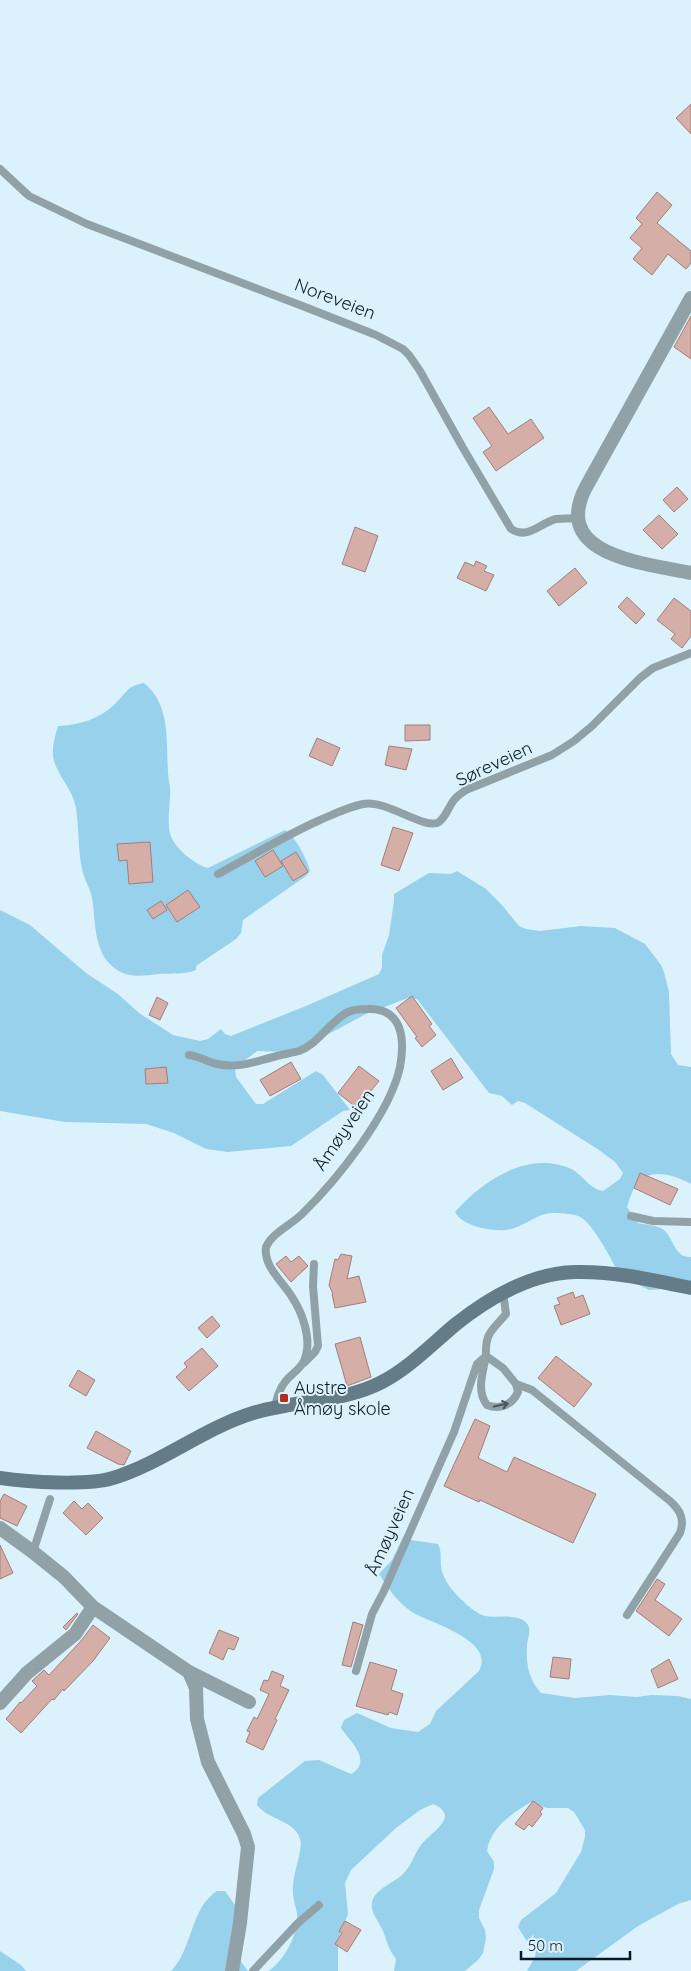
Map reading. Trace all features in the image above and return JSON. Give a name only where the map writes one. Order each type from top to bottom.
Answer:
[{"type":"main road","points":[[0,1478],[34,1481],[104,1480],[147,1463],[231,1421],[275,1406],[350,1394],[381,1383],[407,1365],[457,1324],[503,1292],[552,1275],[573,1272],[608,1273],[691,1288]]},
{"type":"street","points":[[691,298],[586,487],[578,508],[577,518],[586,538],[608,552],[630,560],[691,574]]},
{"type":"street","points":[[0,1528],[34,1552],[64,1577],[93,1607],[188,1672],[249,1702]]},
{"type":"street","points":[[0,1703],[27,1673],[75,1634],[93,1607]]},
{"type":"street","points":[[188,1672],[196,1688],[196,1719],[208,1762],[244,1834],[248,1847],[234,1970]]},
{"type":"lane","name":"Noreveien","points":[[0,169],[29,196],[86,224],[305,307],[394,343],[409,355],[420,371],[462,448],[511,529],[516,532],[528,532],[556,519],[577,518]]},
{"type":"lane","name":"Søreveien","points":[[218,874],[297,830],[338,812],[363,804],[383,805],[432,825],[437,823],[442,820],[454,799],[466,790],[552,755],[592,726],[640,678],[653,668],[691,653]]},
{"type":"lane","name":"Åmøyveien","points":[[188,1055],[216,1064],[234,1066],[298,1051],[311,1044],[345,1014],[359,1009],[386,1011],[395,1018],[399,1026],[401,1053],[398,1076],[374,1124],[327,1188],[300,1216],[273,1238],[266,1247],[268,1262],[292,1296],[302,1318],[307,1346],[303,1364]]},
{"type":"lane","points":[[631,1216],[653,1221],[691,1222]]},
{"type":"lane","points":[[275,1406],[284,1383],[316,1352],[318,1346],[313,1286],[314,1264]]},
{"type":"lane","name":"Åmøyveien","points":[[503,1292],[506,1314],[488,1333],[485,1342],[486,1356],[481,1389],[483,1400],[487,1405],[500,1408],[515,1398],[518,1392],[516,1384]]},
{"type":"lane","name":"Åmøyveien","points":[[356,1671],[372,1614],[454,1432],[477,1364],[486,1356]]},
{"type":"lane","points":[[486,1356],[503,1368],[516,1384],[532,1390],[597,1441],[670,1501],[683,1517],[680,1533],[627,1615]]},
{"type":"lane","points":[[34,1552],[50,1499]]},
{"type":"lane","points":[[253,1971],[298,1923],[319,1905]]},
{"type":"shaded area","points":[[144,683],[153,692],[163,713],[167,736],[170,789],[169,828],[175,844],[185,855],[208,868],[285,830],[293,837],[300,848],[310,871],[306,876],[243,920],[241,933],[236,939],[196,966],[196,970],[183,973],[140,976],[129,975],[117,970],[101,951],[96,934],[92,898],[81,862],[76,808],[71,794],[54,762],[53,752],[58,726],[82,723],[96,717],[110,709],[131,688]]},
{"type":"shaded area","points":[[457,871],[486,889],[519,926],[540,931],[581,926],[615,928],[645,944],[661,965],[669,992],[671,1054],[678,1065],[691,1067],[691,1184],[676,1177],[653,1174],[639,1181],[634,1188],[627,1207],[638,1223],[662,1229],[681,1255],[691,1257],[691,1293],[663,1289],[649,1290],[637,1284],[623,1282],[593,1230],[582,1218],[576,1215],[549,1213],[507,1230],[482,1228],[465,1222],[459,1217],[455,1212],[478,1190],[506,1172],[522,1166],[537,1163],[569,1168],[598,1190],[603,1191],[620,1179],[623,1173],[615,1162],[599,1150],[525,1103],[518,1101],[512,1105],[502,1096],[489,1093],[417,999],[408,998],[366,1014],[310,1044],[284,1052],[257,1051],[235,1068],[236,1077],[256,1104],[263,1104],[316,1071],[323,1075],[350,1110],[343,1111],[291,1146],[228,1152],[206,1149],[174,1133],[146,1124],[65,1122],[0,1111],[0,910],[30,925],[86,973],[118,994],[139,1013],[173,1035],[200,1041],[208,1039],[221,1029],[225,1034],[231,1036],[379,974],[382,968],[382,955],[389,935],[394,894],[429,873],[451,874]]},
{"type":"shaded area","points":[[403,1537],[438,1544],[442,1571],[446,1581],[456,1594],[474,1611],[488,1616],[519,1618],[528,1625],[527,1651],[529,1670],[533,1682],[541,1693],[575,1698],[610,1695],[637,1697],[651,1695],[678,1696],[691,1699],[691,1900],[678,1904],[638,1926],[576,1971],[527,1971],[535,1957],[536,1951],[518,1927],[521,1920],[556,1893],[581,1852],[585,1837],[585,1830],[574,1812],[568,1808],[547,1808],[531,1802],[503,1822],[492,1835],[487,1851],[494,1862],[494,1869],[479,1910],[479,1918],[485,1930],[486,1938],[483,1953],[465,1971],[394,1971],[396,1959],[389,1948],[372,1908],[375,1895],[405,1872],[420,1846],[441,1825],[445,1814],[433,1804],[420,1810],[396,1828],[351,1870],[345,1883],[348,1914],[338,1940],[338,1971],[269,1971],[285,1953],[296,1929],[297,1913],[293,1886],[301,1843],[299,1835],[295,1830],[257,1805],[258,1798],[305,1761],[319,1760],[351,1774],[360,1764],[360,1758],[358,1752],[341,1728],[344,1720],[357,1713],[391,1728],[418,1732],[430,1724],[436,1711],[479,1671],[482,1660],[478,1650],[470,1642],[446,1627],[412,1612],[394,1595],[379,1574],[392,1560]]},
{"type":"shaded area","points":[[217,1891],[225,1891],[237,1908],[233,1951],[248,1971],[171,1971],[184,1952],[196,1918],[208,1898]]},
{"type":"shaded area","points":[[0,1951],[21,1965],[26,1971],[0,1971]]},
{"type":"building","points":[[691,104],[691,134],[676,118]]},
{"type":"building","points":[[657,192],[672,205],[657,223],[691,251],[691,263],[686,269],[668,254],[652,275],[633,259],[642,248],[630,238],[642,224],[636,218]]},
{"type":"building","points":[[691,316],[691,359],[674,347]]},
{"type":"building","points":[[489,407],[508,434],[531,419],[544,438],[496,471],[483,452],[492,446],[473,418]]},
{"type":"building","points":[[677,487],[688,499],[674,512],[663,500]]},
{"type":"building","points":[[659,515],[678,534],[662,549],[643,530]]},
{"type":"building","points":[[355,527],[378,536],[365,572],[342,564]]},
{"type":"building","points":[[476,561],[487,566],[484,571],[494,575],[486,591],[457,578],[465,562],[474,566]]},
{"type":"building","points":[[575,568],[587,583],[559,606],[547,591]]},
{"type":"building","points":[[627,597],[645,614],[636,624],[618,607]]},
{"type":"building","points":[[674,598],[691,611],[691,636],[682,648],[671,639],[675,634],[657,620]]},
{"type":"building","points":[[405,725],[430,725],[430,740],[405,741]]},
{"type":"building","points":[[317,738],[340,748],[332,766],[309,756]]},
{"type":"building","points":[[389,746],[412,749],[406,770],[385,765]]},
{"type":"building","points":[[393,827],[413,833],[399,871],[381,865]]},
{"type":"building","points":[[150,842],[153,882],[129,884],[127,860],[119,861],[117,844]]},
{"type":"building","points":[[273,850],[283,866],[265,877],[255,861]]},
{"type":"building","points":[[296,852],[308,872],[293,881],[281,861]]},
{"type":"building","points":[[188,890],[200,907],[177,922],[166,905]]},
{"type":"building","points":[[161,901],[167,910],[153,919],[147,910]]},
{"type":"building","points":[[412,996],[432,1024],[429,1026],[436,1035],[422,1047],[396,1008]]},
{"type":"building","points":[[157,997],[168,1003],[160,1020],[149,1015]]},
{"type":"building","points":[[451,1058],[463,1078],[443,1090],[431,1071]]},
{"type":"building","points":[[291,1062],[301,1079],[270,1096],[260,1080]]},
{"type":"building","points":[[359,1066],[379,1081],[357,1108],[338,1093]]},
{"type":"building","points":[[166,1067],[168,1083],[146,1084],[145,1069]]},
{"type":"building","points":[[640,1173],[678,1189],[670,1205],[634,1188]]},
{"type":"building","points":[[341,1254],[352,1256],[347,1279],[359,1276],[366,1302],[335,1308],[333,1294],[329,1285],[335,1259],[338,1260]]},
{"type":"building","points":[[286,1256],[291,1262],[299,1256],[308,1266],[291,1282],[276,1264]]},
{"type":"building","points":[[573,1292],[575,1298],[583,1295],[590,1314],[561,1325],[554,1306],[560,1304],[557,1298]]},
{"type":"building","points":[[212,1316],[220,1326],[207,1338],[198,1328]]},
{"type":"building","points":[[360,1337],[371,1377],[347,1386],[335,1344]]},
{"type":"building","points":[[202,1348],[218,1366],[189,1391],[176,1377],[187,1367],[184,1363]]},
{"type":"building","points":[[556,1356],[592,1384],[574,1407],[538,1378]]},
{"type":"building","points":[[78,1370],[95,1380],[86,1396],[69,1386]]},
{"type":"building","points":[[475,1419],[490,1426],[478,1458],[507,1472],[514,1457],[596,1494],[573,1543],[480,1500],[479,1502],[444,1486]]},
{"type":"building","points":[[96,1431],[131,1451],[124,1465],[118,1464],[87,1448]]},
{"type":"building","points":[[4,1494],[27,1506],[17,1526],[0,1518],[0,1501]]},
{"type":"building","points":[[74,1501],[82,1509],[88,1503],[103,1518],[86,1535],[63,1513]]},
{"type":"building","points":[[0,1545],[13,1573],[0,1579]]},
{"type":"building","points":[[657,1579],[665,1584],[655,1600],[682,1619],[669,1636],[636,1611]]},
{"type":"building","points":[[78,1614],[66,1630],[63,1627]]},
{"type":"building","points":[[353,1622],[363,1625],[351,1667],[342,1665]]},
{"type":"building","points":[[93,1625],[110,1638],[93,1661],[64,1691],[63,1689],[54,1700],[52,1699],[21,1733],[6,1719],[37,1686],[32,1681],[44,1670],[49,1675]]},
{"type":"building","points":[[219,1630],[239,1638],[234,1650],[228,1648],[223,1660],[209,1653]]},
{"type":"building","points":[[553,1657],[571,1659],[569,1679],[550,1677]]},
{"type":"building","points":[[669,1659],[678,1679],[658,1688],[651,1670]]},
{"type":"building","points":[[370,1662],[397,1670],[391,1690],[403,1694],[397,1715],[389,1712],[388,1715],[356,1706]]},
{"type":"building","points":[[272,1671],[284,1676],[280,1686],[289,1690],[263,1750],[246,1742],[250,1732],[247,1731],[254,1717],[257,1719],[269,1694],[260,1690],[264,1680],[268,1681]]},
{"type":"building","points":[[533,1801],[543,1808],[540,1812],[542,1814],[532,1827],[529,1824],[524,1830],[515,1824]]},
{"type":"building","points":[[345,1921],[361,1930],[347,1952],[335,1944],[342,1933],[339,1931]]},
{"type":"place","name":"Austre Åmøy skole","points":[[284,1398]]}]
